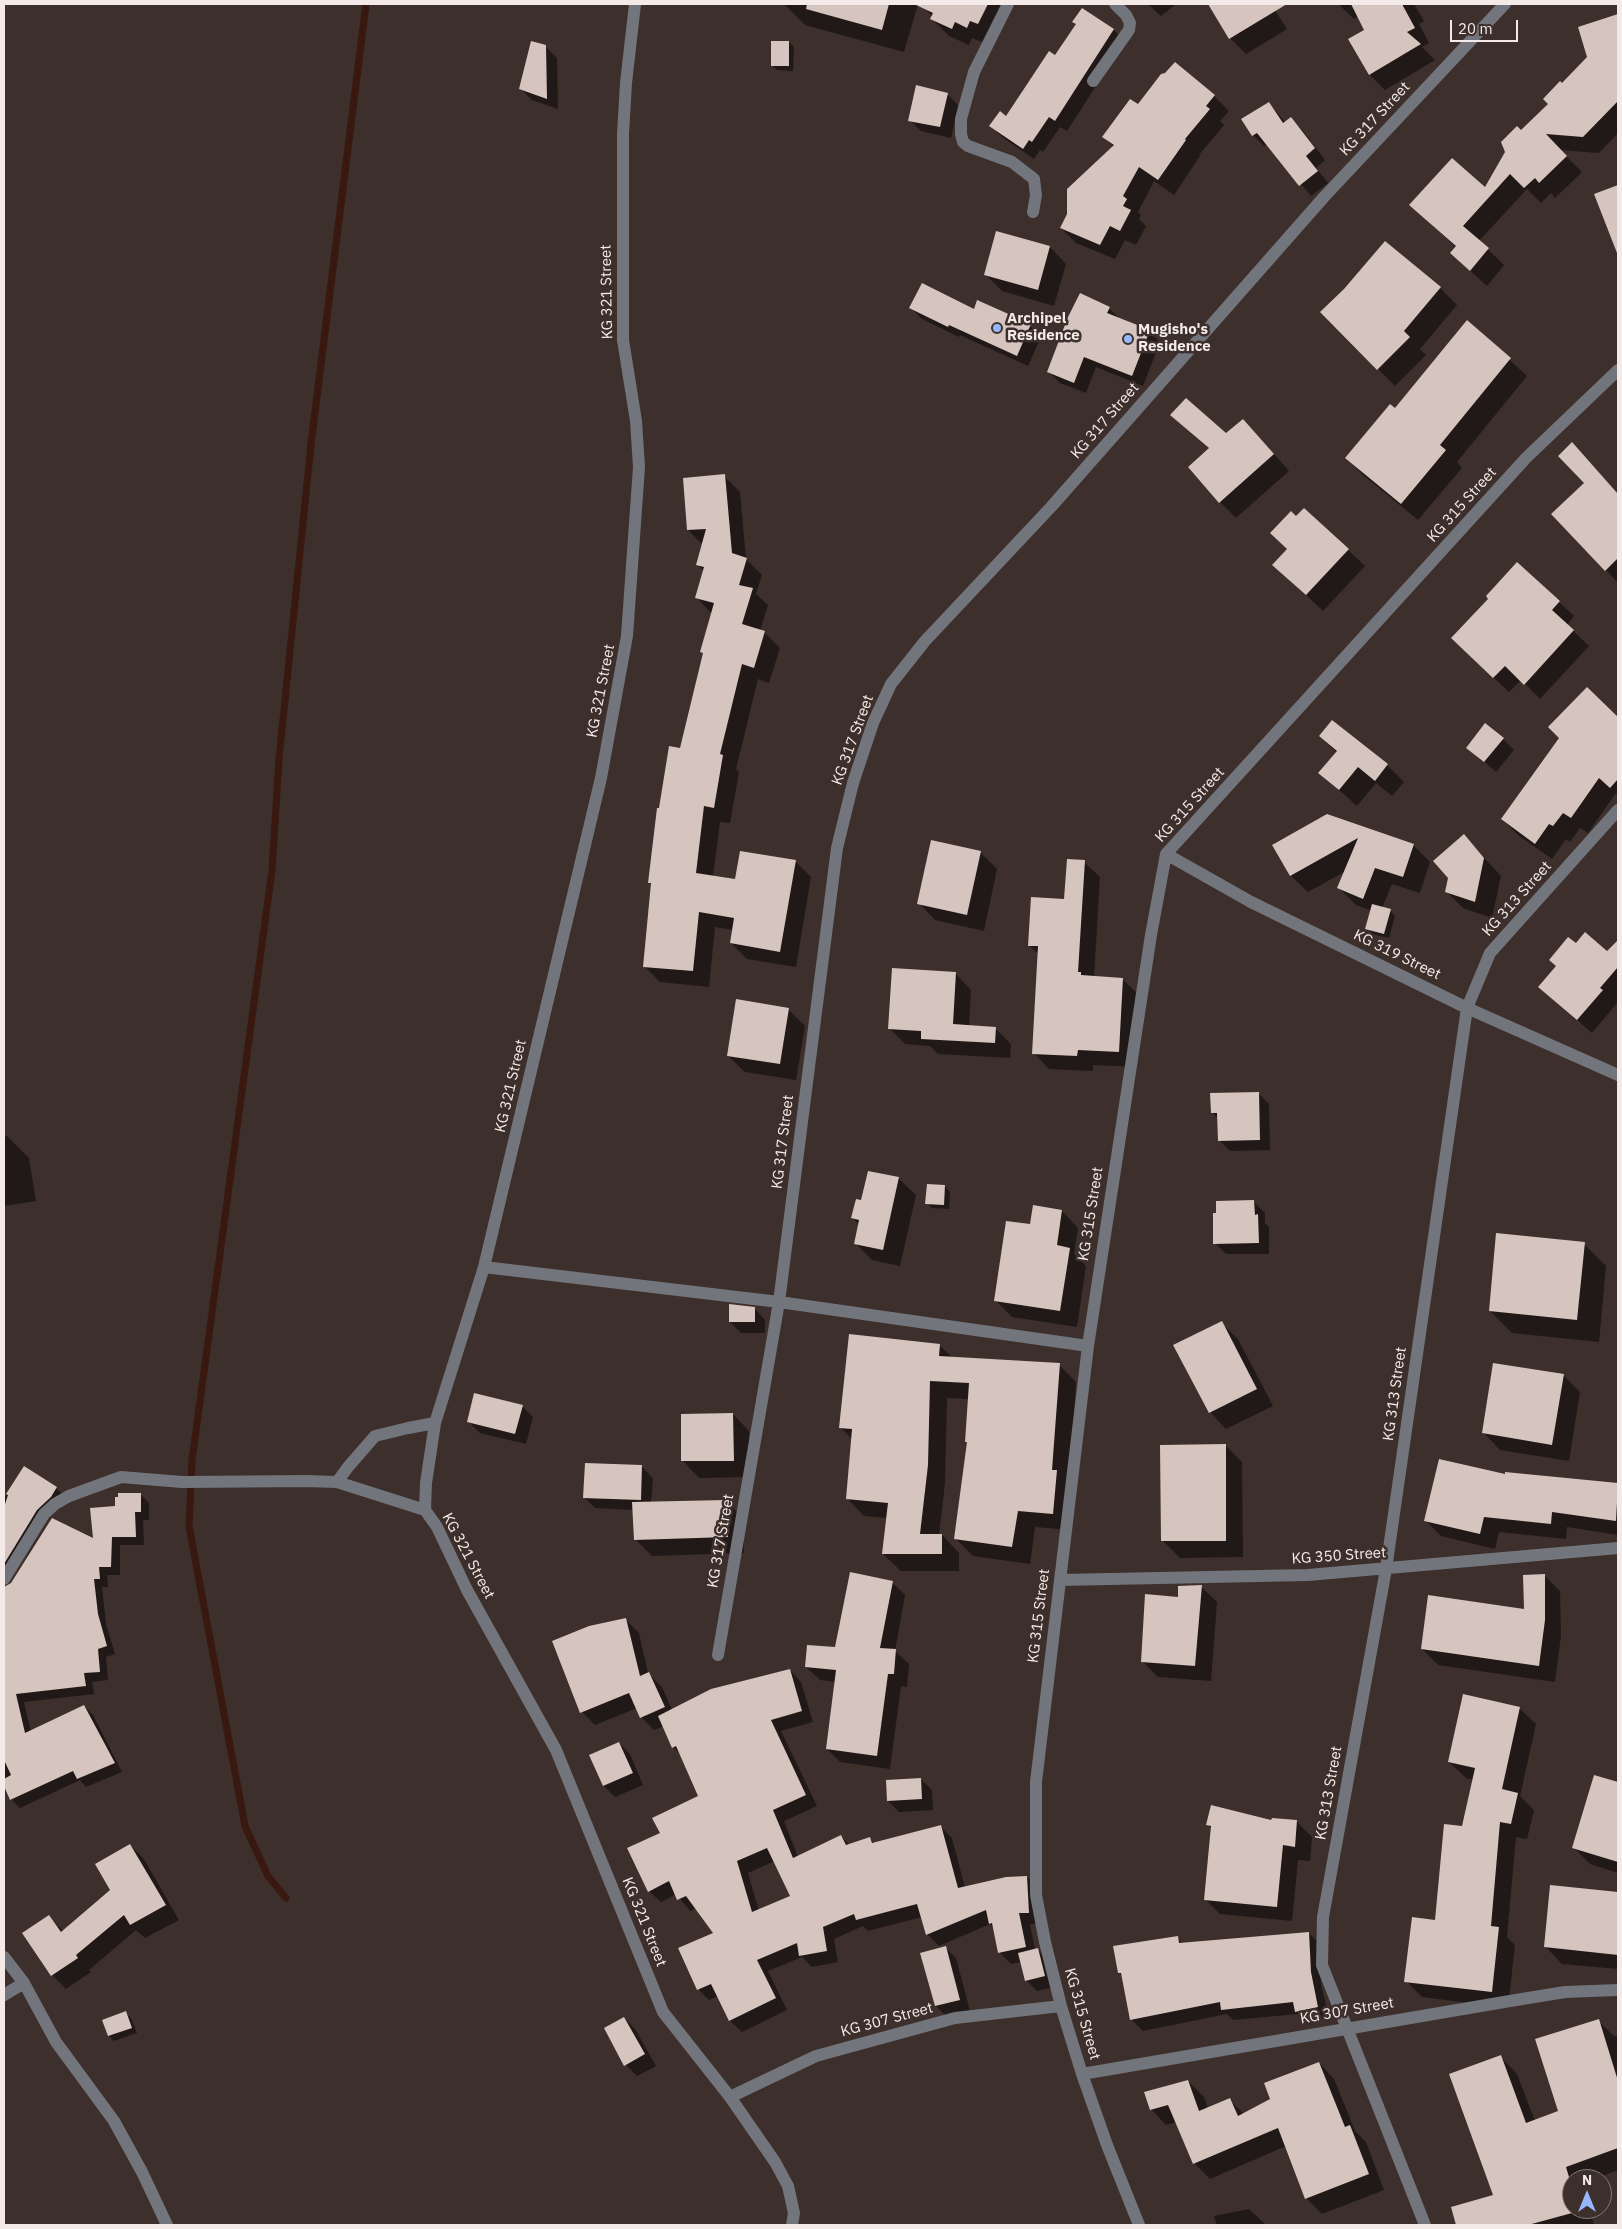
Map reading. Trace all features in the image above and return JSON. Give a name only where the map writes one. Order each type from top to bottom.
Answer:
[{"type":"street","name":"KG 321 Street","points":[[635,4],[626,83],[623,134],[623,340],[636,421],[639,467],[628,636],[601,778],[484,1267],[435,1423],[426,1483],[425,1510],[437,1527],[467,1590],[556,1750],[663,2012],[730,2097],[775,2162],[788,2186],[794,2213],[792,2225]]},
{"type":"street","points":[[1008,4],[974,72],[961,119],[961,134],[963,142],[968,146],[1012,162],[1034,179],[1036,195],[1033,212]]},
{"type":"street","points":[[1093,81],[1129,30],[1130,23],[1126,15],[1115,4]]},
{"type":"street","name":"KG 317 Street","points":[[718,1655],[779,1302],[837,848],[853,783],[891,684],[925,641],[1051,507],[1324,197],[1505,4]]},
{"type":"street","name":"KG 315 Street","points":[[1139,2225],[1107,2145],[1082,2074],[1061,2006],[1045,1942],[1036,1895],[1036,1782],[1088,1346],[1151,935],[1166,854],[1526,458],[1618,370]]},
{"type":"street","name":"KG 313 Street","points":[[1425,2225],[1322,1965],[1323,1917],[1386,1569],[1467,1008],[1490,953],[1618,810]]},
{"type":"street","name":"KG 319 Street","points":[[1166,854],[1252,902],[1467,1008],[1618,1075]]},
{"type":"street","points":[[484,1267],[779,1302],[1088,1346]]},
{"type":"street","points":[[337,1482],[375,1436],[435,1423]]},
{"type":"street","points":[[4,1578],[44,1514],[55,1504],[69,1496],[122,1477],[182,1482],[337,1482],[425,1510]]},
{"type":"street","name":"KG 350 Street","points":[[1060,1580],[1308,1575],[1618,1548]]},
{"type":"street","points":[[4,1957],[24,1983],[56,2042],[114,2121],[142,2172],[167,2225]]},
{"type":"street","points":[[4,1995],[24,1983]]},
{"type":"street","name":"KG 307 Street","points":[[1082,2074],[1565,1992],[1618,1990]]},
{"type":"street","name":"KG 307 Street","points":[[730,2097],[816,2056],[881,2038],[955,2018],[1061,2006]]},
{"type":"building","points":[[807,4],[889,4],[882,30],[806,9]]},
{"type":"building","points":[[914,4],[988,4],[978,24],[970,21],[967,28],[955,22],[952,29],[930,19],[933,13]]},
{"type":"building","points":[[1208,4],[1287,4],[1229,39]]},
{"type":"building","points":[[1351,4],[1402,4],[1415,28],[1407,32],[1421,44],[1369,75],[1348,39],[1364,30]]},
{"type":"building","points":[[1082,8],[1114,29],[1055,121],[1049,117],[1032,142],[1029,140],[1023,149],[989,126],[1000,111],[1006,116],[1049,51],[1055,55],[1076,24],[1072,22]]},
{"type":"building","points":[[1618,14],[1618,101],[1583,137],[1546,134],[1567,156],[1539,183],[1535,178],[1524,188],[1510,174],[1463,226],[1489,248],[1470,271],[1450,253],[1456,246],[1409,205],[1452,158],[1485,187],[1505,152],[1501,142],[1517,126],[1521,130],[1548,104],[1543,99],[1560,81],[1562,83],[1587,57],[1578,27]]},
{"type":"building","points":[[531,41],[546,45],[547,99],[519,89]]},
{"type":"building","points":[[771,41],[789,41],[789,66],[771,66]]},
{"type":"building","points":[[1175,62],[1215,95],[1206,106],[1210,109],[1185,139],[1158,180],[1139,167],[1123,196],[1127,199],[1123,206],[1131,210],[1120,231],[1110,226],[1100,245],[1060,228],[1067,214],[1067,189],[1114,145],[1102,137],[1130,99],[1138,104],[1161,74],[1165,73]]},
{"type":"building","points":[[916,85],[948,93],[940,127],[908,121]]},
{"type":"building","points":[[1269,102],[1283,123],[1291,117],[1315,148],[1306,156],[1318,171],[1299,186],[1257,133],[1252,136],[1241,119]]},
{"type":"building","points":[[1618,185],[1618,253],[1617,253],[1594,194]]},
{"type":"building","points":[[996,231],[1050,246],[1038,290],[984,275]]},
{"type":"building","points":[[1385,241],[1441,287],[1404,331],[1410,337],[1377,370],[1320,312],[1344,289]]},
{"type":"building","points":[[922,283],[974,309],[977,300],[1031,324],[1017,356],[949,325],[948,327],[909,308]]},
{"type":"building","points":[[1080,293],[1110,307],[1107,313],[1150,330],[1132,376],[1084,357],[1074,383],[1047,372],[1068,317]]},
{"type":"building","points":[[1467,320],[1511,358],[1440,445],[1446,450],[1401,504],[1345,458],[1390,404],[1395,408]]},
{"type":"building","points":[[1186,398],[1226,433],[1243,419],[1274,454],[1219,503],[1188,467],[1209,448],[1170,415]]},
{"type":"building","points":[[1572,442],[1618,494],[1618,558],[1605,571],[1551,514],[1584,483],[1558,456]]},
{"type":"building","points":[[725,474],[732,553],[747,558],[739,585],[753,588],[742,624],[765,631],[754,668],[742,664],[720,754],[723,755],[714,808],[704,806],[696,873],[735,879],[740,851],[796,860],[780,952],[730,943],[734,918],[699,912],[693,971],[643,967],[651,883],[648,883],[657,808],[659,808],[669,746],[680,748],[703,653],[700,652],[714,603],[695,598],[704,567],[696,565],[706,529],[687,530],[683,478]]},
{"type":"building","points":[[1304,508],[1349,549],[1306,595],[1272,565],[1287,549],[1270,533],[1291,511],[1296,516]]},
{"type":"building","points":[[1517,562],[1560,601],[1552,610],[1574,630],[1524,685],[1505,666],[1493,678],[1451,638],[1488,599],[1486,596]]},
{"type":"building","points":[[1587,687],[1618,717],[1618,779],[1610,788],[1599,778],[1571,818],[1563,813],[1553,826],[1549,824],[1535,844],[1501,819],[1559,738],[1548,727]]},
{"type":"building","points":[[1332,720],[1388,764],[1375,781],[1358,767],[1339,790],[1318,773],[1337,751],[1319,736]]},
{"type":"building","points":[[1485,723],[1504,738],[1484,762],[1466,748]]},
{"type":"building","points":[[1327,814],[1414,844],[1403,877],[1375,868],[1363,899],[1337,888],[1358,838],[1290,876],[1272,845]]},
{"type":"building","points":[[1464,834],[1484,858],[1475,902],[1445,892],[1448,878],[1433,861]]},
{"type":"building","points":[[931,840],[981,851],[967,915],[917,904]]},
{"type":"building","points":[[1067,859],[1085,860],[1078,972],[1081,972],[1081,975],[1123,978],[1119,1052],[1078,1050],[1077,1056],[1032,1054],[1038,946],[1028,946],[1031,897],[1064,899]]},
{"type":"building","points":[[1372,904],[1391,909],[1384,934],[1365,929]]},
{"type":"building","points":[[1585,932],[1607,951],[1618,940],[1618,967],[1600,988],[1603,990],[1577,1020],[1538,987],[1556,966],[1549,960],[1568,937],[1576,943]]},
{"type":"building","points":[[892,968],[956,972],[953,1024],[996,1027],[995,1043],[921,1039],[921,1031],[888,1029]]},
{"type":"building","points":[[736,999],[789,1008],[780,1064],[727,1056]]},
{"type":"building","points":[[1259,1092],[1260,1140],[1218,1141],[1217,1113],[1211,1113],[1210,1093]]},
{"type":"building","points":[[868,1171],[899,1177],[883,1250],[854,1244],[859,1220],[851,1218],[856,1199],[861,1200]]},
{"type":"building","points":[[927,1184],[945,1185],[944,1205],[925,1204]]},
{"type":"building","points":[[1254,1200],[1255,1215],[1258,1214],[1259,1243],[1213,1244],[1213,1213],[1216,1213],[1216,1201]]},
{"type":"building","points":[[1033,1205],[1062,1210],[1057,1245],[1070,1248],[1060,1311],[994,1301],[1006,1221],[1030,1224]]},
{"type":"building","points":[[1496,1233],[1585,1242],[1577,1320],[1489,1311]]},
{"type":"building","points":[[729,1304],[755,1307],[755,1322],[729,1322]]},
{"type":"building","points":[[1222,1321],[1257,1389],[1209,1413],[1173,1345]]},
{"type":"building","points":[[849,1334],[940,1344],[939,1356],[1060,1363],[1052,1470],[1057,1470],[1053,1514],[1018,1511],[1012,1547],[954,1539],[967,1442],[965,1442],[969,1383],[930,1381],[928,1465],[920,1534],[942,1534],[942,1554],[882,1554],[888,1503],[846,1499],[852,1429],[839,1428]]},
{"type":"building","points":[[1493,1363],[1564,1374],[1552,1445],[1482,1433]]},
{"type":"building","points":[[474,1393],[523,1405],[515,1434],[467,1422]]},
{"type":"building","points":[[733,1413],[734,1461],[681,1461],[681,1414]]},
{"type":"building","points":[[1226,1444],[1226,1541],[1161,1541],[1160,1445]]},
{"type":"building","points":[[1439,1459],[1505,1474],[1505,1472],[1618,1483],[1616,1521],[1552,1512],[1551,1524],[1484,1517],[1480,1534],[1424,1521]]},
{"type":"building","points":[[585,1463],[642,1465],[641,1500],[583,1498]]},
{"type":"building","points":[[24,1466],[57,1487],[51,1497],[37,1510],[4,1564],[4,1507],[8,1495],[6,1494]]},
{"type":"building","points":[[118,1493],[141,1493],[141,1512],[135,1512],[136,1537],[112,1537],[111,1567],[99,1567],[100,1579],[94,1579],[98,1614],[107,1646],[98,1649],[100,1672],[84,1673],[86,1686],[16,1694],[25,1733],[84,1705],[115,1763],[77,1779],[73,1771],[10,1800],[4,1786],[4,1779],[11,1775],[4,1760],[4,1587],[11,1583],[52,1518],[93,1538],[90,1508],[115,1506],[115,1497],[118,1497]]},
{"type":"building","points":[[726,1500],[728,1537],[634,1540],[632,1502]]},
{"type":"building","points":[[850,1572],[893,1581],[880,1648],[896,1649],[894,1674],[888,1674],[877,1756],[826,1749],[836,1670],[805,1667],[807,1645],[835,1647]]},
{"type":"building","points":[[1545,1574],[1545,1620],[1539,1666],[1421,1649],[1428,1595],[1524,1609],[1523,1575]]},
{"type":"building","points":[[1202,1585],[1195,1666],[1141,1662],[1145,1594],[1178,1597],[1178,1586]]},
{"type":"building","points":[[626,1618],[640,1676],[649,1672],[665,1707],[640,1718],[629,1693],[580,1713],[552,1641],[589,1626]]},
{"type":"building","points":[[790,1669],[802,1711],[771,1720],[806,1795],[773,1810],[793,1858],[841,1835],[846,1845],[870,1837],[872,1843],[941,1825],[958,1888],[1006,1877],[1027,1876],[1029,1913],[1019,1913],[1026,1947],[998,1953],[992,1923],[989,1924],[986,1910],[926,1935],[917,1904],[856,1920],[854,1914],[823,1927],[827,1951],[799,1956],[797,1943],[757,1960],[776,1998],[729,2021],[711,1984],[697,1990],[678,1948],[713,1933],[686,1896],[677,1900],[669,1881],[648,1892],[627,1848],[660,1833],[652,1818],[698,1796],[676,1746],[672,1748],[658,1716],[711,1689]],"holes":[[[767,1848],[790,1896],[752,1912],[737,1861]]]},
{"type":"building","points":[[1463,1694],[1520,1707],[1502,1789],[1518,1793],[1511,1824],[1500,1822],[1491,1926],[1499,1927],[1492,1992],[1404,1982],[1412,1917],[1435,1920],[1444,1824],[1462,1826],[1475,1768],[1448,1762]]},
{"type":"building","points":[[619,1742],[633,1773],[603,1786],[589,1755]]},
{"type":"building","points":[[1594,1775],[1618,1782],[1618,1862],[1572,1848]]},
{"type":"building","points":[[921,1778],[922,1799],[887,1801],[886,1780]]},
{"type":"building","points":[[1211,1805],[1271,1820],[1272,1818],[1297,1820],[1295,1847],[1283,1845],[1277,1907],[1204,1900],[1211,1826],[1206,1825]]},
{"type":"building","points":[[130,1844],[166,1905],[130,1925],[124,1915],[76,1955],[78,1958],[51,1976],[22,1933],[49,1915],[61,1932],[110,1890],[95,1864]]},
{"type":"building","points":[[1550,1885],[1618,1892],[1618,1955],[1544,1947]]},
{"type":"building","points":[[1309,1932],[1311,1972],[1318,2007],[1295,2012],[1293,2002],[1221,2010],[1220,2002],[1130,2020],[1121,1973],[1118,1973],[1113,1946],[1178,1936],[1179,1943]]},
{"type":"building","points":[[946,1946],[960,2000],[935,2006],[920,1953]]},
{"type":"building","points":[[1038,1948],[1045,1976],[1025,1981],[1018,1953]]},
{"type":"building","points":[[126,2011],[132,2028],[108,2036],[102,2020]]},
{"type":"building","points":[[624,2017],[645,2054],[624,2066],[604,2028]]},
{"type":"building","points":[[1599,2019],[1618,2081],[1618,2148],[1566,2167],[1567,2169],[1562,2169],[1562,2216],[1528,2225],[1456,2225],[1451,2207],[1493,2195],[1449,2074],[1501,2055],[1526,2123],[1558,2111],[1535,2039]]},
{"type":"building","points":[[1319,2062],[1345,2127],[1350,2125],[1369,2174],[1305,2199],[1278,2128],[1193,2164],[1168,2105],[1150,2110],[1144,2092],[1188,2080],[1199,2111],[1230,2098],[1238,2116],[1270,2099],[1264,2083]]},
{"type":"waterway","points":[[286,1898],[268,1876],[245,1826],[189,1526],[192,1460],[272,870],[279,759],[311,444],[366,4]]},
{"type":"place","name":"Archipel Residence","points":[[997,328]]},
{"type":"place","name":"Mugisho's Residence","points":[[1128,339]]}]
